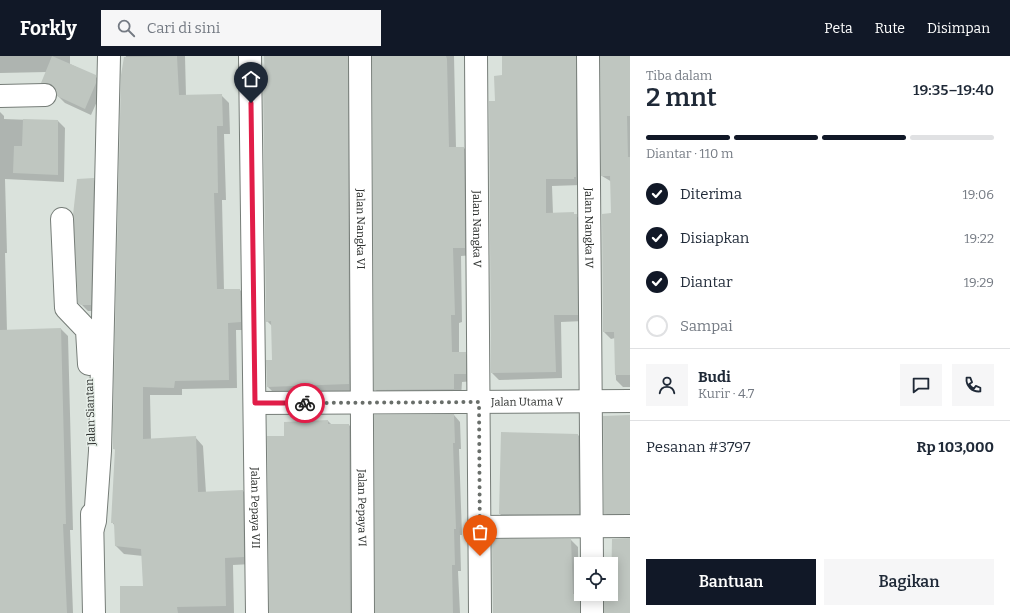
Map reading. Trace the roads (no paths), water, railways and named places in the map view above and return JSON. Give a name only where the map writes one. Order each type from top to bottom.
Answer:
[{"type":"street","points":[[93,528],[96,521],[100,451],[109,56]]},
{"type":"street","name":"Jalan Pepaya VII","points":[[250,56],[257,613]]},
{"type":"street","name":"Jalan Nangka VI","points":[[360,56],[363,402]]},
{"type":"street","name":"Jalan Nangka V","points":[[476,56],[480,613]]},
{"type":"street","name":"Jalan Nangka IV","points":[[588,56],[592,557]]},
{"type":"street","points":[[0,96],[44,95]]},
{"type":"street","name":"Jalan Siantan","points":[[62,219],[66,308],[87,330],[94,613]]},
{"type":"street","name":"Jalan Utama V","points":[[255,403],[630,401]]},
{"type":"street","name":"Jalan Pepaya VI","points":[[363,402],[363,613]]},
{"type":"street","points":[[480,527],[630,526]]},
{"type":"street","points":[[592,601],[592,613]]}]
